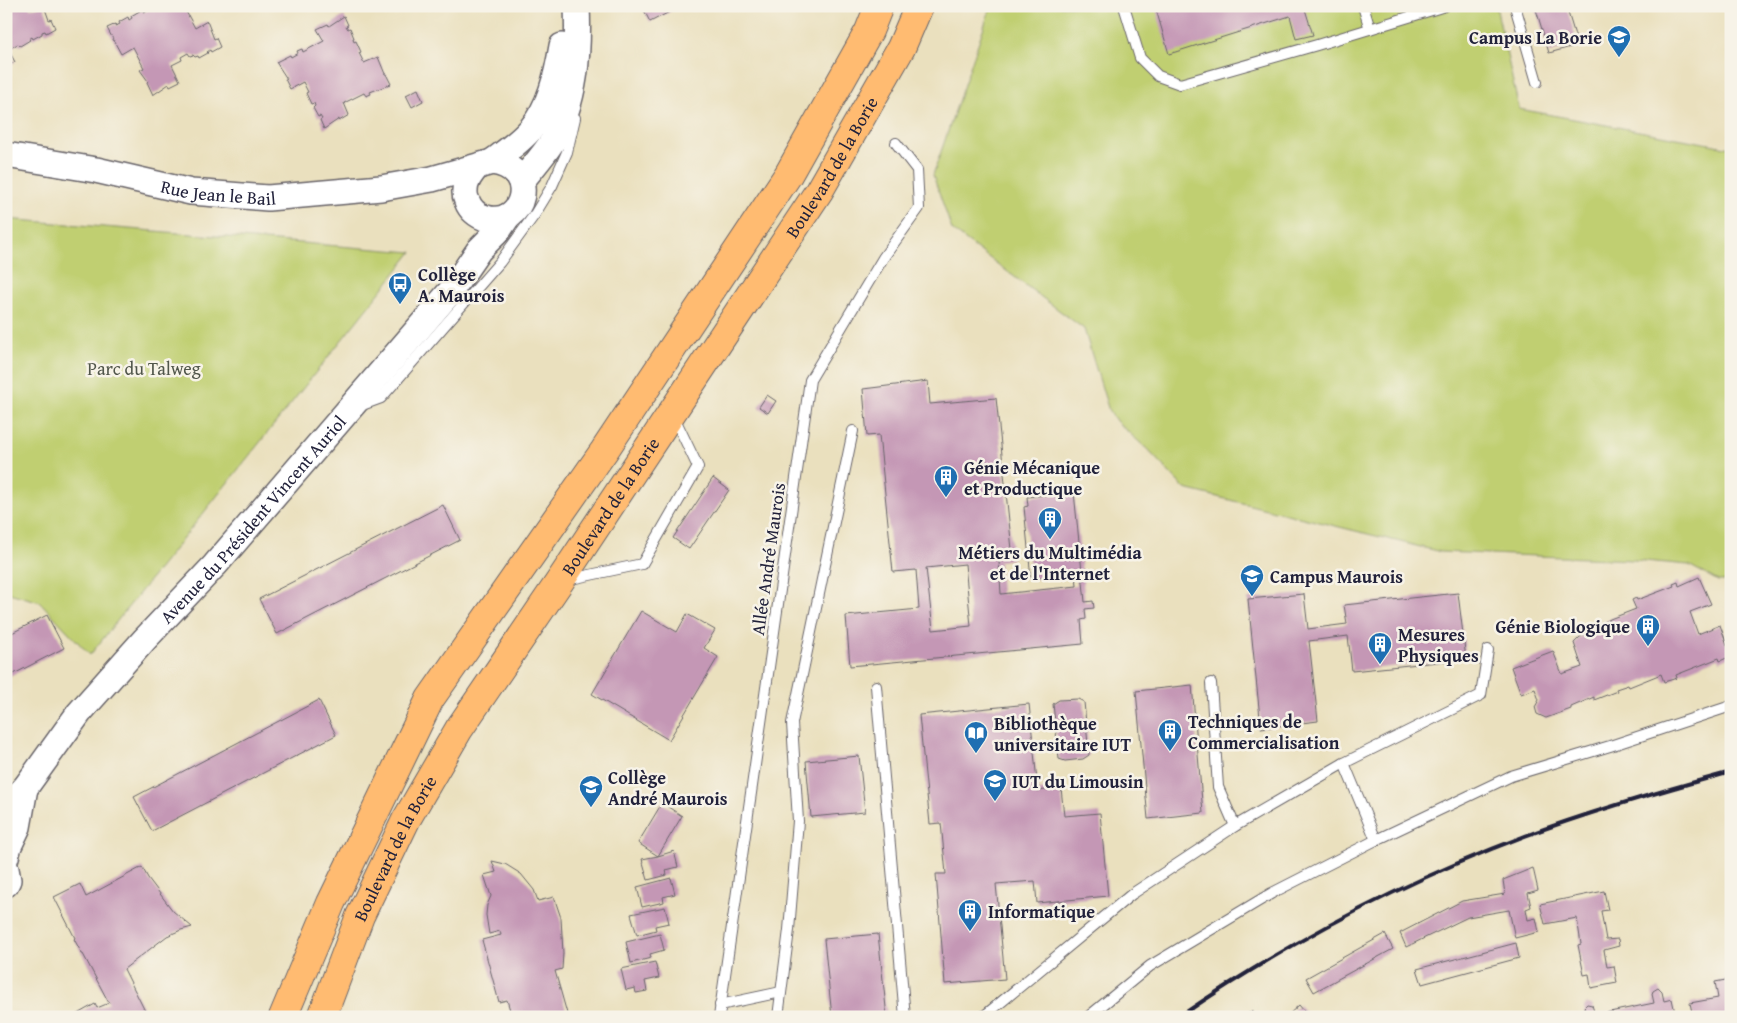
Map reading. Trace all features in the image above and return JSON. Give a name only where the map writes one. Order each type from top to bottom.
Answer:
[{"type":"main road","name":"Boulevard de la Borie","points":[[283,1017],[331,903],[430,699],[598,459],[788,175],[869,31],[879,6]]},
{"type":"main road","name":"Boulevard de la Borie","points":[[322,1017],[360,916],[406,820],[459,729],[560,581],[819,191],[901,48],[919,6]]},
{"type":"street","points":[[479,250],[465,188],[468,178],[530,130],[544,110],[555,83],[560,62],[564,6]]},
{"type":"street","points":[[521,182],[551,143],[565,114],[572,85],[578,42],[577,6]]},
{"type":"street","name":"Rue Jean le Bail","points":[[6,155],[96,170],[191,192],[268,198],[381,188],[432,179],[485,164]]},
{"type":"street","points":[[432,179],[470,206],[482,218],[500,219],[515,211],[520,204],[521,182],[517,174],[510,167],[501,163],[485,164]]},
{"type":"street","name":"Avenue du Président Vincent Auriol","points":[[6,806],[25,788],[52,749],[80,714],[145,639],[215,565],[450,292],[479,250],[498,231],[508,216]]},
{"type":"street","name":"Avenue du Président Vincent Auriol","points":[[6,857],[18,827],[25,788]]},
{"type":"street","points":[[6,869],[8,880],[6,884]]},
{"type":"lane","points":[[1124,6],[1140,58],[1158,76],[1180,84],[1445,6]]},
{"type":"lane","points":[[1363,6],[1370,29]]},
{"type":"lane","points":[[1515,6],[1537,82]]},
{"type":"lane","points":[[349,409],[381,398],[500,262],[535,214],[552,186],[566,152],[584,85],[588,40]]},
{"type":"lane","name":"Allée André Maurois","points":[[718,1017],[810,380],[883,258],[919,208],[917,170],[896,143]]},
{"type":"lane","points":[[560,581],[642,564],[698,467],[672,412]]},
{"type":"lane","points":[[778,1017],[789,930],[798,821],[792,723],[853,431]]},
{"type":"lane","points":[[984,1017],[1132,894],[1235,826],[1344,763],[1481,695],[1488,650]]},
{"type":"lane","points":[[1211,683],[1218,787],[1235,826]]},
{"type":"lane","points":[[876,686],[905,1017]]},
{"type":"lane","points":[[1088,1017],[1150,966],[1272,894],[1376,840],[1510,776],[1610,746],[1731,706]]},
{"type":"lane","points":[[1344,763],[1376,840]]},
{"type":"lane","points":[[720,1005],[781,992]]},
{"type":"green space","points":[[991,6],[1496,6],[1519,109],[1731,148],[1731,581],[1718,581],[1689,565],[1634,560],[1441,552],[1185,489],[1147,449],[1117,422],[1109,411],[1084,329],[952,230],[933,175]]},
{"type":"green space","name":"Parc du Talweg","points":[[6,219],[412,252],[90,655],[40,602],[6,592]]},
{"type":"building","points":[[6,6],[30,6],[30,8],[44,6],[49,20],[51,19],[55,28],[46,33],[45,31],[42,32],[42,34],[33,39],[32,37],[20,46],[18,44],[8,49],[15,62],[6,66]]},
{"type":"building","points":[[154,6],[183,6],[195,28],[207,21],[214,39],[216,38],[220,47],[211,52],[210,50],[199,58],[198,56],[190,56],[188,53],[181,57],[182,60],[172,65],[180,81],[170,86],[169,84],[153,95],[148,81],[140,70],[144,68],[133,47],[121,54],[107,28],[120,24],[119,22],[128,17],[129,20],[132,18],[131,16],[143,9],[144,12]]},
{"type":"building","points":[[642,6],[681,6],[650,22]]},
{"type":"building","points":[[1155,6],[1304,6],[1313,35],[1296,39],[1290,16],[1169,54]]},
{"type":"building","points":[[1535,6],[1566,6],[1578,45],[1549,53]]},
{"type":"building","points":[[344,16],[348,25],[346,26],[348,29],[350,28],[364,63],[378,57],[391,84],[370,92],[371,94],[366,96],[364,93],[344,103],[349,115],[324,129],[320,120],[322,119],[320,116],[318,117],[313,108],[315,106],[314,103],[311,104],[303,82],[290,89],[285,79],[287,79],[276,62],[290,55],[291,57],[302,49],[303,52],[324,41],[317,29],[328,24],[329,26]]},
{"type":"building","points":[[418,89],[423,101],[412,107],[406,95]]},
{"type":"building","name":"Génie Mécanique et Productique","points":[[928,381],[930,404],[996,398],[1013,559],[999,561],[1001,594],[1077,586],[1076,574],[1031,579],[1024,507],[1028,506],[1027,497],[1074,492],[1085,602],[1093,601],[1094,608],[1085,609],[1086,619],[1081,620],[1083,644],[850,666],[846,616],[919,609],[916,570],[893,572],[879,435],[867,436],[863,389]],"holes":[[[965,564],[971,626],[933,630],[926,568]]]},
{"type":"building","points":[[767,395],[776,401],[768,413],[759,407]]},
{"type":"building","points":[[713,478],[729,490],[689,549],[673,538]]},
{"type":"building","points":[[443,505],[460,540],[277,634],[259,599]]},
{"type":"building","name":"Génie Biologique","points":[[1699,577],[1711,604],[1690,612],[1698,634],[1720,625],[1731,656],[1720,661],[1719,658],[1676,675],[1677,678],[1664,682],[1661,674],[1629,687],[1628,685],[1616,689],[1617,691],[1594,700],[1594,697],[1571,707],[1571,709],[1546,718],[1537,714],[1535,707],[1539,700],[1535,689],[1521,694],[1511,667],[1553,651],[1562,674],[1582,667],[1574,643],[1580,637],[1610,619],[1636,609],[1632,600],[1636,598],[1637,600],[1674,586],[1673,584],[1678,582],[1679,586]]},
{"type":"building","name":"Mesures Physiques","points":[[1458,593],[1466,659],[1352,671],[1348,636],[1309,641],[1318,721],[1261,728],[1248,599],[1304,594],[1308,629],[1347,624],[1344,605]]},
{"type":"building","points":[[641,611],[677,632],[687,614],[715,630],[704,648],[718,657],[669,740],[592,694]]},
{"type":"building","points":[[47,615],[64,648],[6,678],[6,636]]},
{"type":"building","name":"Techniques de Commercialisation","points":[[1192,685],[1203,813],[1148,819],[1136,691]]},
{"type":"building","points":[[1078,699],[1084,702],[1089,755],[1083,759],[1065,761],[1059,759],[1053,704],[1059,700]]},
{"type":"building","points":[[319,700],[336,735],[152,831],[134,797]]},
{"type":"building","name":"IUT du Limousin","points":[[1029,704],[1038,791],[1061,788],[1064,816],[1100,813],[1108,896],[1037,903],[1035,881],[996,884],[1005,979],[945,984],[936,874],[946,874],[941,823],[930,824],[919,715]]},
{"type":"building","points":[[859,756],[865,812],[811,817],[806,761]]},
{"type":"building","points":[[662,803],[682,816],[658,856],[638,843]]},
{"type":"building","points":[[674,851],[678,867],[666,870],[667,875],[648,880],[642,859]]},
{"type":"building","points":[[492,861],[505,864],[521,874],[534,890],[538,901],[554,897],[561,918],[563,953],[562,969],[555,971],[568,1017],[512,1017],[507,1000],[499,1002],[482,940],[501,935],[500,931],[489,934],[486,915],[487,905],[491,896],[484,875],[496,872]]},
{"type":"building","points":[[142,867],[173,911],[192,927],[167,936],[124,969],[148,1017],[72,1017],[95,1004],[97,1008],[109,1003],[74,939],[54,897],[80,884],[86,897]]},
{"type":"building","points":[[1533,868],[1538,890],[1528,893],[1531,907],[1526,909],[1528,920],[1536,918],[1539,932],[1515,938],[1509,910],[1468,917],[1406,947],[1400,933],[1462,901],[1505,894],[1503,880]]},
{"type":"building","points":[[671,878],[675,894],[663,897],[664,902],[642,907],[637,887]]},
{"type":"building","points":[[1604,891],[1608,910],[1601,911],[1606,940],[1618,939],[1619,946],[1604,950],[1607,967],[1614,966],[1617,983],[1591,988],[1589,974],[1584,975],[1578,945],[1581,944],[1577,918],[1545,924],[1540,904]]},
{"type":"building","points":[[665,907],[669,923],[655,926],[656,930],[637,935],[631,914]]},
{"type":"building","points":[[660,934],[664,950],[650,954],[651,958],[631,963],[626,942]]},
{"type":"building","points":[[878,934],[887,1017],[832,1017],[824,939]]},
{"type":"building","points":[[1385,934],[1393,949],[1314,992],[1306,978]]},
{"type":"building","points":[[1516,943],[1519,958],[1422,984],[1417,969]]},
{"type":"building","points":[[655,962],[659,978],[645,981],[647,991],[636,993],[635,988],[626,990],[621,969]]},
{"type":"building","points":[[1731,979],[1731,1017],[1693,1017],[1690,1003],[1718,998],[1715,982]]},
{"type":"building","points":[[1658,988],[1662,992],[1664,1001],[1672,999],[1676,1017],[1586,1017],[1584,1007],[1587,1004],[1592,1005],[1595,1015],[1654,1003],[1652,994]]},
{"type":"building","points":[[1299,1005],[1309,1017],[1286,1017]]},
{"type":"building","points":[[1253,1011],[1258,1017],[1247,1017],[1245,1015]]},
{"type":"railway","points":[[1179,1017],[1261,964],[1304,939],[1435,873],[1525,836],[1576,818],[1731,772]]},
{"type":"place","name":"Campus La Borie","points":[[1619,58]]},
{"type":"place","name":"Collège A. Maurois","points":[[400,305]]},
{"type":"place","name":"Génie Mécanique et Productique","points":[[946,498]]},
{"type":"place","name":"Métiers du Multimédia et de l'Internet","points":[[1050,540]]},
{"type":"place","name":"Campus Maurois","points":[[1252,597]]},
{"type":"place","name":"Génie Biologique","points":[[1648,647]]},
{"type":"place","name":"Mesures Physiques","points":[[1380,665]]},
{"type":"place","name":"Techniques de Commercialisation","points":[[1170,752]]},
{"type":"place","name":"Bibliothèque universitaire IUT","points":[[976,754]]},
{"type":"place","name":"IUT du Limousin","points":[[995,802]]},
{"type":"place","name":"Collège André Maurois","points":[[591,808]]},
{"type":"place","name":"Informatique","points":[[970,932]]}]
